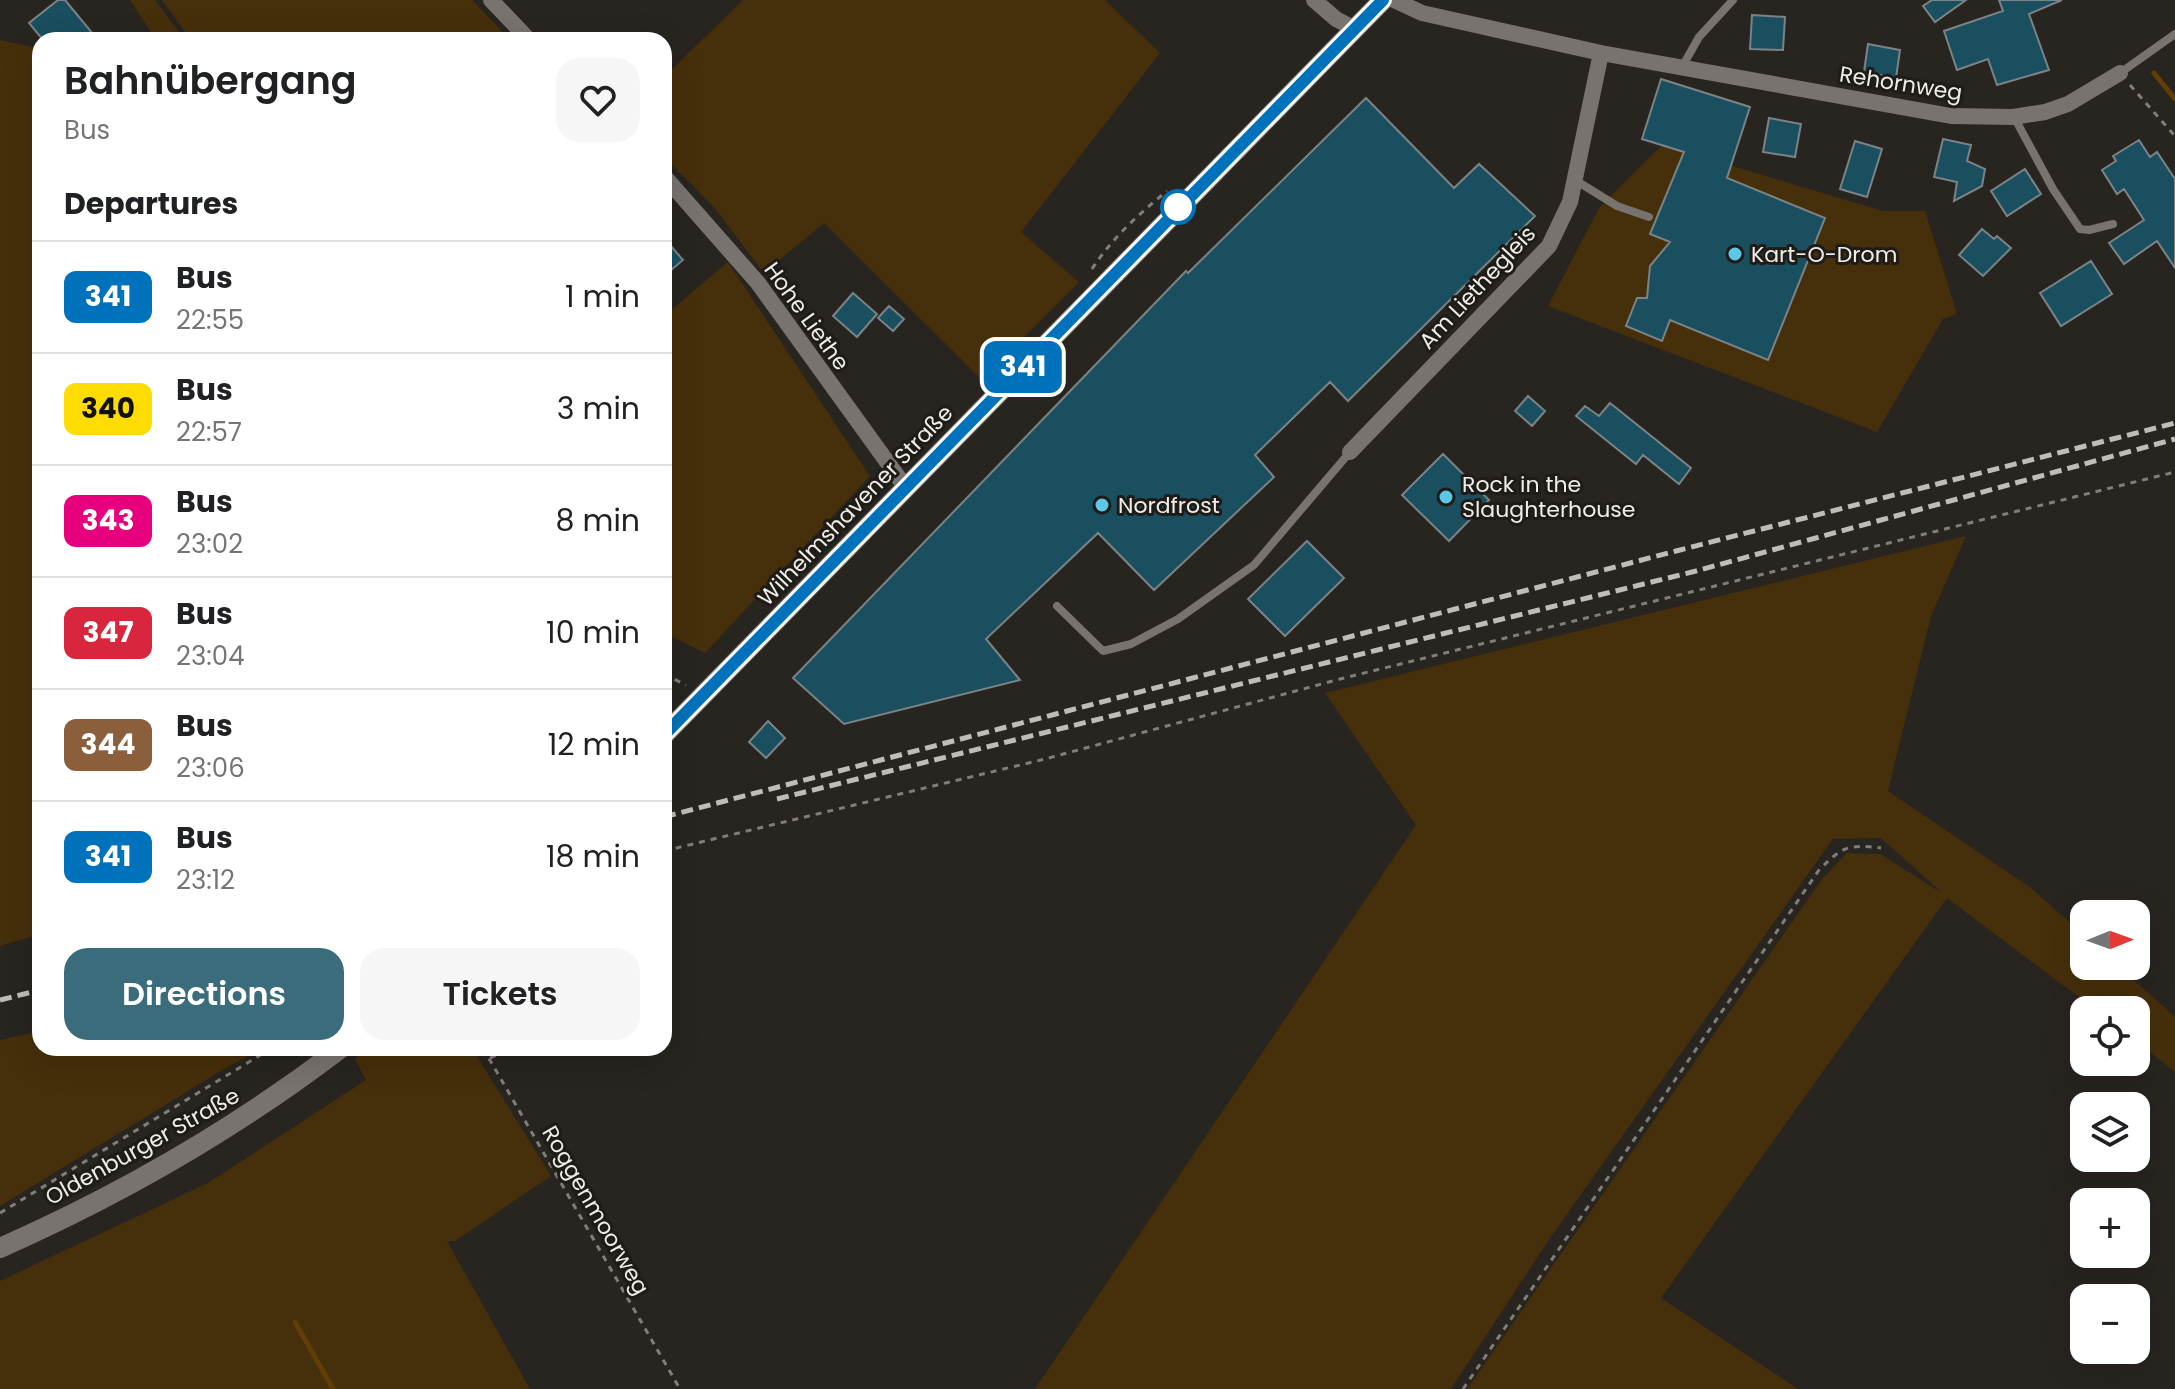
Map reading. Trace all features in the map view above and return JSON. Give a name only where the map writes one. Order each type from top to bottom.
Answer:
[{"type":"street","points":[[491,0],[521,32]]},
{"type":"street","points":[[1314,0],[1336,19],[1355,29]]},
{"type":"street","name":"Wilhelmshavener Straße","points":[[672,727],[1383,0]]},
{"type":"street","points":[[1394,0],[1422,13],[1601,53]]},
{"type":"street","name":"Rehornweg","points":[[1601,53],[1951,116],[2013,117],[2045,112],[2068,104],[2120,73]]},
{"type":"street","name":"Am Liethegleis","points":[[1350,452],[1549,246],[1570,202],[1601,53]]},
{"type":"street","name":"Hohe Liethe","points":[[672,185],[758,283],[906,488]]},
{"type":"street","name":"Oldenburger Straße","points":[[0,1248],[120,1191],[193,1151],[259,1109],[330,1056]]},
{"type":"lane","points":[[1682,67],[1699,37],[1733,0]]},
{"type":"lane","name":"Rehornweg","points":[[2120,73],[2175,34]]},
{"type":"lane","points":[[2013,117],[2053,189],[2080,229],[2113,224]]},
{"type":"lane","points":[[1574,180],[1617,206],[1649,217]]},
{"type":"lane","points":[[1057,606],[1103,651],[1131,644],[1178,619],[1254,565],[1350,452]]},
{"type":"path","points":[[2120,73],[2175,136]]},
{"type":"path","points":[[672,849],[1045,759],[1340,679],[2175,472]]},
{"type":"path","points":[[672,678],[701,696]]},
{"type":"path","points":[[1463,1389],[1819,870],[1840,849],[1862,846],[1881,848]]},
{"type":"path","points":[[0,1213],[259,1056]]},
{"type":"path","points":[[490,1058],[494,1056]]},
{"type":"path","name":"Roggenmoorweg","points":[[490,1058],[680,1389]]},
{"type":"shaded area","points":[[130,0],[155,0],[179,32],[151,32]]},
{"type":"shaded area","points":[[162,0],[472,0],[502,32],[185,32]]},
{"type":"shaded area","points":[[743,0],[1105,0],[1160,53],[1021,232],[1079,282],[982,380],[824,223],[764,273],[714,207],[672,165],[672,69]]},
{"type":"shaded area","points":[[0,40],[32,47],[32,936],[0,946]]},
{"type":"shaded area","points":[[1662,145],[1883,211],[1925,211],[1957,314],[1943,319],[1877,432],[1548,306],[1599,208]]},
{"type":"shaded area","points":[[728,262],[870,476],[705,653],[672,637],[672,309]]},
{"type":"shaded area","points":[[1966,536],[1931,616],[1888,791],[2031,888],[2070,923],[2070,980],[2134,980],[2175,1017],[2175,1072],[2150,1052],[2150,996],[2077,996],[1947,898],[1661,1298],[1798,1389],[1467,1389],[1822,879],[1847,853],[1880,854],[1942,893],[1881,838],[1833,839],[1550,1238],[1451,1389],[1035,1389],[1416,825],[1325,693]]},
{"type":"shaded area","points":[[32,1033],[32,1056],[248,1056],[0,1206],[0,1040]]},
{"type":"shaded area","points":[[358,1056],[477,1056],[551,1176],[455,1241],[447,1241],[530,1389],[0,1389],[0,1281],[208,1183],[366,1080],[355,1059]]},
{"type":"building","points":[[58,0],[65,0],[91,32],[36,32],[29,23]]},
{"type":"building","points":[[1932,0],[1966,0],[1935,22],[1923,6]]},
{"type":"building","points":[[1999,0],[2062,0],[2029,14],[2049,70],[1997,85],[1988,59],[1957,70],[1944,31],[2003,11]]},
{"type":"building","points":[[1752,15],[1785,17],[1783,50],[1750,49]]},
{"type":"building","points":[[1868,44],[1900,50],[1896,78],[1864,72]]},
{"type":"building","name":"Kart-O-Drom","points":[[1661,79],[1750,107],[1727,178],[1825,218],[1768,360],[1670,320],[1662,341],[1626,326],[1637,298],[1647,298],[1650,266],[1670,242],[1650,234],[1684,152],[1642,139]]},
{"type":"building","name":"Nordfrost","points":[[1366,98],[1454,188],[1479,164],[1535,216],[1348,401],[1330,382],[1255,455],[1274,477],[1154,590],[1098,533],[986,639],[1020,680],[844,724],[793,678],[1186,271],[1188,273]]},
{"type":"building","points":[[1769,118],[1801,124],[1795,157],[1763,152]]},
{"type":"building","points":[[1943,139],[1971,145],[1967,161],[1985,169],[1982,186],[1954,201],[1957,182],[1934,177]]},
{"type":"building","points":[[2139,140],[2150,157],[2157,152],[2175,179],[2175,268],[2157,241],[2124,264],[2109,243],[2144,220],[2124,189],[2117,194],[2102,170],[2116,161],[2113,156]]},
{"type":"building","points":[[1855,141],[1882,149],[1867,197],[1840,189]]},
{"type":"building","points":[[2025,169],[2041,194],[2007,216],[1991,191]]},
{"type":"building","points":[[1982,229],[2011,248],[1983,276],[1959,255]]},
{"type":"building","points":[[672,247],[683,260],[672,269]]},
{"type":"building","points":[[2091,261],[2112,294],[2061,326],[2040,293]]},
{"type":"building","points":[[853,293],[877,314],[857,337],[833,316]]},
{"type":"building","points":[[889,306],[904,319],[893,331],[878,318]]},
{"type":"building","points":[[1528,396],[1545,411],[1532,426],[1515,411]]},
{"type":"building","points":[[1610,403],[1691,468],[1679,484],[1643,455],[1636,464],[1576,416],[1585,406],[1599,416]]},
{"type":"building","name":"Rock in the Slaughterhouse","points":[[1443,454],[1489,500],[1449,541],[1402,495]]},
{"type":"building","points":[[1307,541],[1344,578],[1285,636],[1248,599]]},
{"type":"building","points":[[768,721],[785,738],[766,758],[749,742]]},
{"type":"waterway","points":[[2154,73],[2175,99]]},
{"type":"waterway","points":[[295,1322],[333,1389]]},
{"type":"railway","points":[[672,815],[2175,423]]},
{"type":"railway","points":[[777,799],[1696,571],[2175,439]]},
{"type":"railway","points":[[0,1000],[32,992]]},
{"type":"bus line","name":"341","points":[[672,727],[1383,0]]},
{"type":"place","name":"Kart-O-Drom","points":[[1735,254]]},
{"type":"place","name":"Rock in the Slaughterhouse","points":[[1446,497]]},
{"type":"place","name":"Nordfrost","points":[[1102,505]]}]
